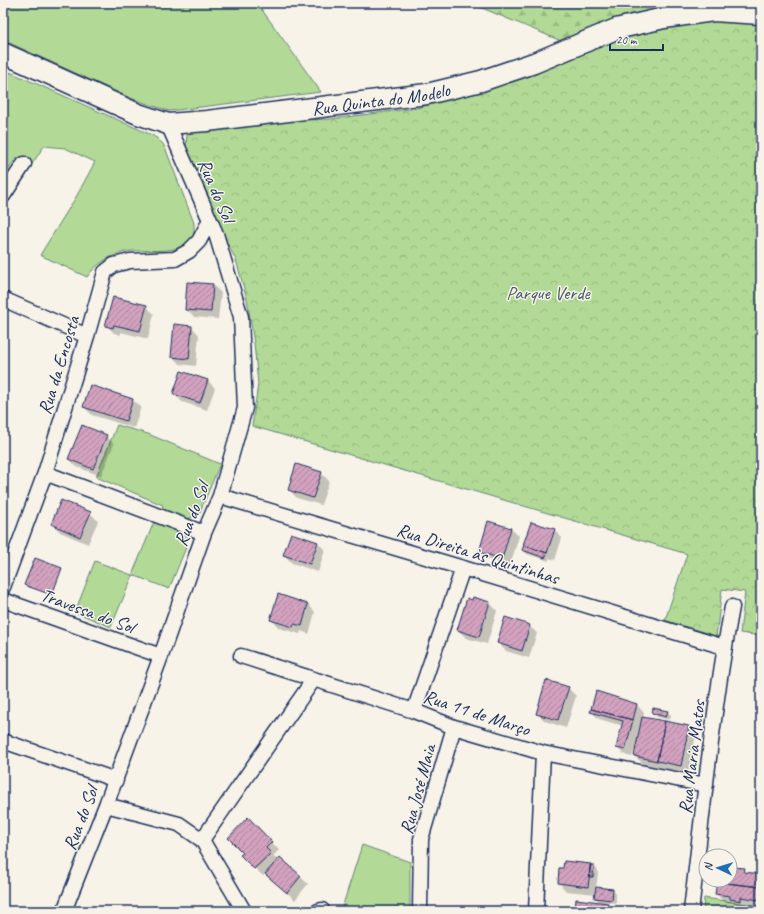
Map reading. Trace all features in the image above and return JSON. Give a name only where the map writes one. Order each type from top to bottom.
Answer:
[{"type":"street","name":"Rua Quinta do Modelo","points":[[3,53],[138,114],[168,124],[214,120],[427,94],[489,79],[534,63],[616,30],[664,18],[713,11],[761,14]]},
{"type":"street","name":"Rua do Sol","points":[[64,911],[116,780],[204,533],[220,496],[245,408],[241,317],[216,234],[168,124]]},
{"type":"street","points":[[3,196],[24,164]]},
{"type":"street","name":"Rua da Encosta","points":[[3,587],[45,473],[105,272],[114,265],[130,261],[175,259],[189,251],[198,240],[210,220]]},
{"type":"street","points":[[3,299],[87,336]]},
{"type":"street","points":[[45,473],[204,533]]},
{"type":"street","name":"Rua Direita às Quintinhas","points":[[220,496],[724,647]]},
{"type":"street","points":[[414,711],[463,568]]},
{"type":"street","name":"Travessa do Sol","points":[[3,600],[160,656]]},
{"type":"street","name":"Rua Maria Matos","points":[[691,911],[724,647],[732,608]]},
{"type":"street","name":"Rua 11 de Março","points":[[242,656],[414,711],[454,726],[543,753],[706,785]]},
{"type":"street","points":[[202,840],[314,679]]},
{"type":"street","name":"Rua José Maia","points":[[420,911],[421,839],[454,726]]},
{"type":"street","points":[[3,741],[116,780]]},
{"type":"street","points":[[536,911],[543,753]]},
{"type":"street","points":[[106,805],[179,824],[202,840],[244,911]]},
{"type":"green space","points":[[3,3],[257,3],[321,92],[169,111],[130,98],[3,40]]},
{"type":"green space","points":[[470,3],[761,3],[761,6],[566,43]]},
{"type":"green space","name":"Parque Verde","points":[[717,16],[761,20],[761,636],[740,633],[745,592],[722,589],[716,637],[665,620],[687,554],[252,426],[258,384],[254,343],[247,299],[236,260],[223,235],[203,183],[189,160],[186,147],[187,134],[203,127],[273,121],[331,119],[417,108],[472,93],[616,36]]},
{"type":"green space","points":[[10,72],[158,139],[166,150],[194,223],[194,233],[192,239],[180,248],[171,250],[132,251],[119,254],[108,258],[99,264],[87,277],[40,255],[76,197],[95,162],[65,148],[44,146],[30,167],[16,158],[3,178],[3,92]]},
{"type":"green space","points":[[117,425],[148,434],[220,464],[199,514],[188,519],[162,509],[163,505],[96,477]]},
{"type":"green space","points":[[154,522],[179,531],[186,537],[187,541],[185,550],[169,589],[133,575],[111,627],[75,612],[95,561],[132,575]]},
{"type":"green space","points":[[362,845],[410,862],[410,911],[341,911]]},
{"type":"green space","points":[[704,898],[761,906],[761,911],[703,911]]},
{"type":"building","points":[[187,282],[213,284],[211,312],[185,310]]},
{"type":"building","points":[[113,297],[147,305],[140,331],[114,325],[113,328],[105,326]]},
{"type":"building","points":[[174,324],[192,326],[189,359],[171,357]]},
{"type":"building","points":[[181,371],[208,380],[200,403],[173,394]]},
{"type":"building","points":[[90,385],[133,399],[126,421],[83,407]]},
{"type":"building","points":[[82,425],[107,435],[93,469],[68,459]]},
{"type":"building","points":[[296,464],[322,472],[313,498],[288,490]]},
{"type":"building","points":[[61,500],[91,512],[80,537],[51,524]]},
{"type":"building","points":[[488,521],[511,528],[502,559],[479,552]]},
{"type":"building","points":[[531,522],[555,529],[547,553],[523,545]]},
{"type":"building","points":[[291,533],[318,542],[310,564],[283,555]]},
{"type":"building","points":[[524,545],[547,553],[545,558],[522,550]]},
{"type":"building","points":[[35,558],[62,568],[52,595],[24,585]]},
{"type":"building","points":[[278,594],[308,604],[302,626],[294,624],[293,627],[270,620]]},
{"type":"building","points":[[473,597],[490,602],[479,637],[457,630],[467,598],[472,600]]},
{"type":"building","points":[[505,617],[530,625],[522,651],[497,643]]},
{"type":"building","points":[[546,680],[569,687],[558,720],[536,714]]},
{"type":"building","points":[[596,691],[637,704],[633,720],[591,709]]},
{"type":"building","points":[[653,708],[668,711],[666,717],[652,713]]},
{"type":"building","points":[[591,709],[633,720],[625,750],[616,748],[623,721],[590,712]]},
{"type":"building","points":[[642,717],[665,721],[657,761],[634,756]]},
{"type":"building","points":[[665,721],[689,726],[681,766],[657,761]]},
{"type":"building","points":[[248,817],[272,842],[266,848],[271,853],[254,869],[240,855],[243,853],[228,838]]},
{"type":"building","points":[[280,857],[301,876],[287,893],[265,874]]},
{"type":"building","points":[[564,861],[591,864],[588,887],[558,883],[559,868],[563,868]]},
{"type":"building","points":[[590,865],[594,865],[593,877],[589,877]]},
{"type":"building","points":[[738,867],[745,868],[744,872],[761,874],[761,887],[738,884]]},
{"type":"building","points":[[738,884],[761,887],[759,900],[741,897],[741,901],[730,899],[730,896],[715,894],[716,888],[738,888]]},
{"type":"building","points":[[596,887],[613,889],[612,900],[594,898]]},
{"type":"building","points":[[576,899],[608,903],[607,911],[575,911]]}]
